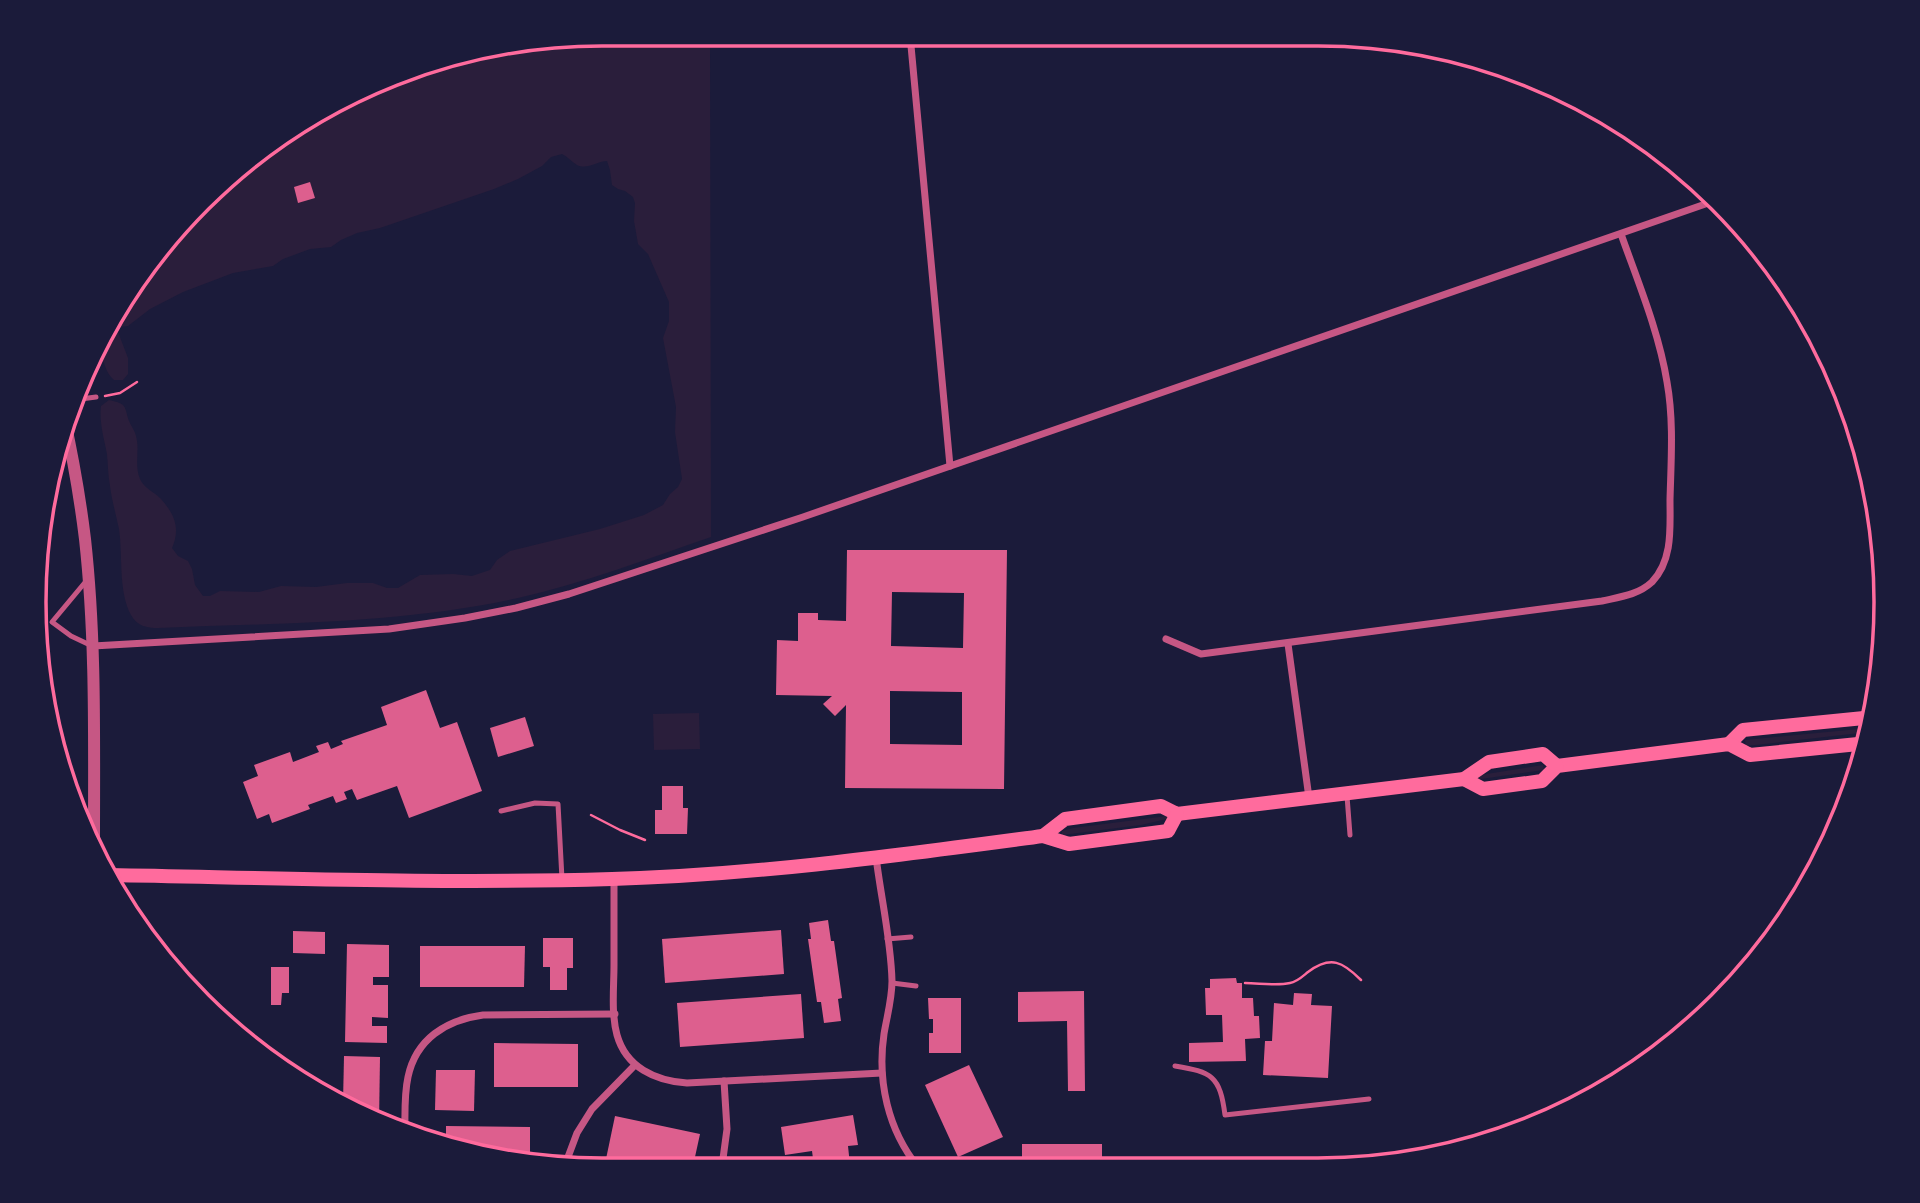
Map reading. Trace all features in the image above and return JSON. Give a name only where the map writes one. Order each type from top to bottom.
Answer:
[{"type":"main road","points":[[1729,744],[1743,730],[1862,718]]},
{"type":"main road","points":[[1464,779],[1483,789],[1542,781],[1558,766],[1729,744],[1750,755],[1856,744]]},
{"type":"main road","points":[[1044,835],[1065,819],[1161,806],[1177,814],[1464,779],[1489,762],[1543,754],[1558,766]]},
{"type":"main road","points":[[118,876],[421,881],[614,879],[739,872],[1044,835],[1069,844],[1167,831],[1177,814]]},
{"type":"street","points":[[911,46],[950,466]]},
{"type":"street","points":[[93,646],[378,630],[442,622],[516,608],[659,566],[1707,203]]},
{"type":"street","points":[[1166,639],[1201,654],[1602,601],[1628,596],[1652,581],[1662,567],[1670,541],[1672,423],[1660,348],[1621,234]]},
{"type":"street","points":[[69,442],[81,504],[93,646],[94,827]]},
{"type":"street","points":[[1288,643],[1309,799]]},
{"type":"street","points":[[876,857],[892,983],[881,1053],[884,1095],[894,1127],[912,1158]]},
{"type":"street","points":[[614,879],[617,1035],[640,1070],[671,1082],[882,1073]]},
{"type":"street","points":[[406,1121],[408,1075],[413,1061],[424,1044],[446,1025],[474,1016],[615,1014]]},
{"type":"street","points":[[568,1156],[577,1133],[592,1109],[635,1065]]},
{"type":"street","points":[[723,1158],[727,1129],[724,1081]]},
{"type":"lane","points":[[84,399],[96,397]]},
{"type":"lane","points":[[88,579],[52,622],[71,636],[93,646]]},
{"type":"lane","points":[[1347,794],[1350,835]]},
{"type":"lane","points":[[501,811],[535,803],[558,804],[562,880]]},
{"type":"lane","points":[[887,939],[911,937]]},
{"type":"lane","points":[[892,983],[916,986]]},
{"type":"lane","points":[[1175,1066],[1201,1070],[1213,1078],[1219,1087],[1225,1115],[1369,1099]]},
{"type":"path","points":[[96,397],[120,393],[137,382]]},
{"type":"path","points":[[590,815],[645,840]]},
{"type":"path","points":[[1245,983],[1292,984],[1318,966],[1336,961],[1361,980]]},
{"type":"shaded area","points":[[710,46],[711,537],[567,585],[474,607],[429,613],[294,623],[158,628],[146,627],[136,622],[127,606],[119,529],[101,424],[101,406],[109,400],[122,404],[125,408],[136,436],[140,479],[169,509],[176,527],[172,548],[178,556],[188,561],[195,585],[203,596],[220,591],[259,592],[281,586],[316,587],[347,583],[373,583],[387,588],[398,588],[420,575],[472,576],[490,570],[497,560],[510,551],[600,529],[644,515],[663,505],[682,479],[675,432],[676,407],[663,338],[669,321],[669,302],[648,254],[638,244],[633,197],[612,185],[607,161],[581,166],[562,154],[551,157],[542,166],[494,189],[380,228],[357,233],[331,247],[310,249],[283,259],[273,266],[233,273],[183,292],[150,309],[128,326],[120,327],[118,332],[128,358],[128,374],[123,380],[114,380],[111,377],[103,360],[120,323],[139,293],[183,235],[208,208],[263,160],[323,120],[423,75],[493,56],[565,47]]},
{"type":"shaded area","points":[[699,713],[700,749],[654,750],[653,714]]},
{"type":"shaded area","points":[[1860,729],[1859,733],[1746,746],[1745,740]]},
{"type":"shaded area","points":[[1543,765],[1544,770],[1474,780],[1474,776]]},
{"type":"shaded area","points":[[1167,816],[1167,819],[1141,825],[1062,835],[1062,831],[1073,828]]},
{"type":"building","points":[[310,182],[315,198],[298,203],[294,187]]},
{"type":"building","points":[[847,550],[1007,550],[1004,789],[845,788],[846,705],[835,716],[823,704],[832,696],[776,695],[777,640],[798,641],[798,613],[818,613],[818,620],[846,621]],"holes":[[[892,592],[964,593],[963,648],[891,646]],[[890,691],[962,692],[962,745],[890,744]]]},
{"type":"building","points":[[426,690],[440,728],[457,722],[482,791],[409,818],[397,786],[357,800],[352,789],[344,792],[347,799],[336,803],[333,796],[308,805],[310,809],[272,823],[269,814],[257,819],[243,782],[258,776],[254,765],[290,752],[293,762],[319,752],[316,746],[328,742],[331,749],[343,744],[341,741],[387,725],[381,707]]},
{"type":"building","points":[[525,717],[534,746],[498,757],[490,728]]},
{"type":"building","points":[[662,786],[683,786],[683,808],[688,808],[687,834],[655,834],[655,810],[662,810]]},
{"type":"building","points":[[828,920],[831,941],[834,941],[842,998],[838,999],[841,1021],[824,1023],[821,1002],[817,1002],[808,939],[811,939],[809,923]]},
{"type":"building","points":[[781,930],[784,974],[665,983],[662,939]]},
{"type":"building","points":[[293,931],[325,932],[325,954],[293,953]]},
{"type":"building","points":[[543,938],[573,938],[573,968],[567,968],[567,990],[550,990],[550,967],[543,967]]},
{"type":"building","points":[[347,944],[389,945],[389,977],[373,977],[373,985],[388,985],[388,1018],[372,1017],[372,1026],[387,1026],[387,1043],[345,1042]]},
{"type":"building","points":[[420,946],[525,946],[524,987],[420,987]]},
{"type":"building","points":[[271,967],[289,967],[289,993],[282,993],[281,1005],[271,1005]]},
{"type":"building","points":[[1236,978],[1237,983],[1242,983],[1242,998],[1253,998],[1254,1016],[1259,1016],[1260,1038],[1245,1039],[1246,1061],[1189,1062],[1189,1043],[1223,1042],[1222,1015],[1206,1015],[1205,988],[1210,988],[1210,979]]},
{"type":"building","points":[[1084,991],[1085,1091],[1068,1091],[1067,1021],[1018,1022],[1018,992]]},
{"type":"building","points":[[1294,993],[1312,994],[1311,1005],[1332,1006],[1328,1078],[1263,1075],[1265,1041],[1272,1041],[1274,1003],[1293,1005]]},
{"type":"building","points":[[801,994],[804,1038],[680,1047],[677,1003]]},
{"type":"building","points":[[928,998],[961,998],[961,1053],[929,1053],[929,1033],[933,1033],[933,1019],[929,1019]]},
{"type":"building","points":[[494,1043],[578,1044],[578,1087],[494,1087]]},
{"type":"building","points":[[344,1056],[380,1057],[379,1111],[343,1093]]},
{"type":"building","points":[[969,1065],[1003,1137],[958,1157],[925,1085]]},
{"type":"building","points":[[436,1070],[475,1070],[474,1111],[435,1110]]},
{"type":"building","points":[[853,1115],[858,1145],[848,1146],[849,1158],[813,1158],[812,1151],[785,1155],[781,1127]]},
{"type":"building","points":[[615,1116],[700,1134],[695,1158],[606,1158]]},
{"type":"building","points":[[446,1126],[530,1127],[530,1153],[493,1147],[446,1135]]},
{"type":"building","points":[[1022,1144],[1102,1144],[1102,1158],[1022,1158]]}]
